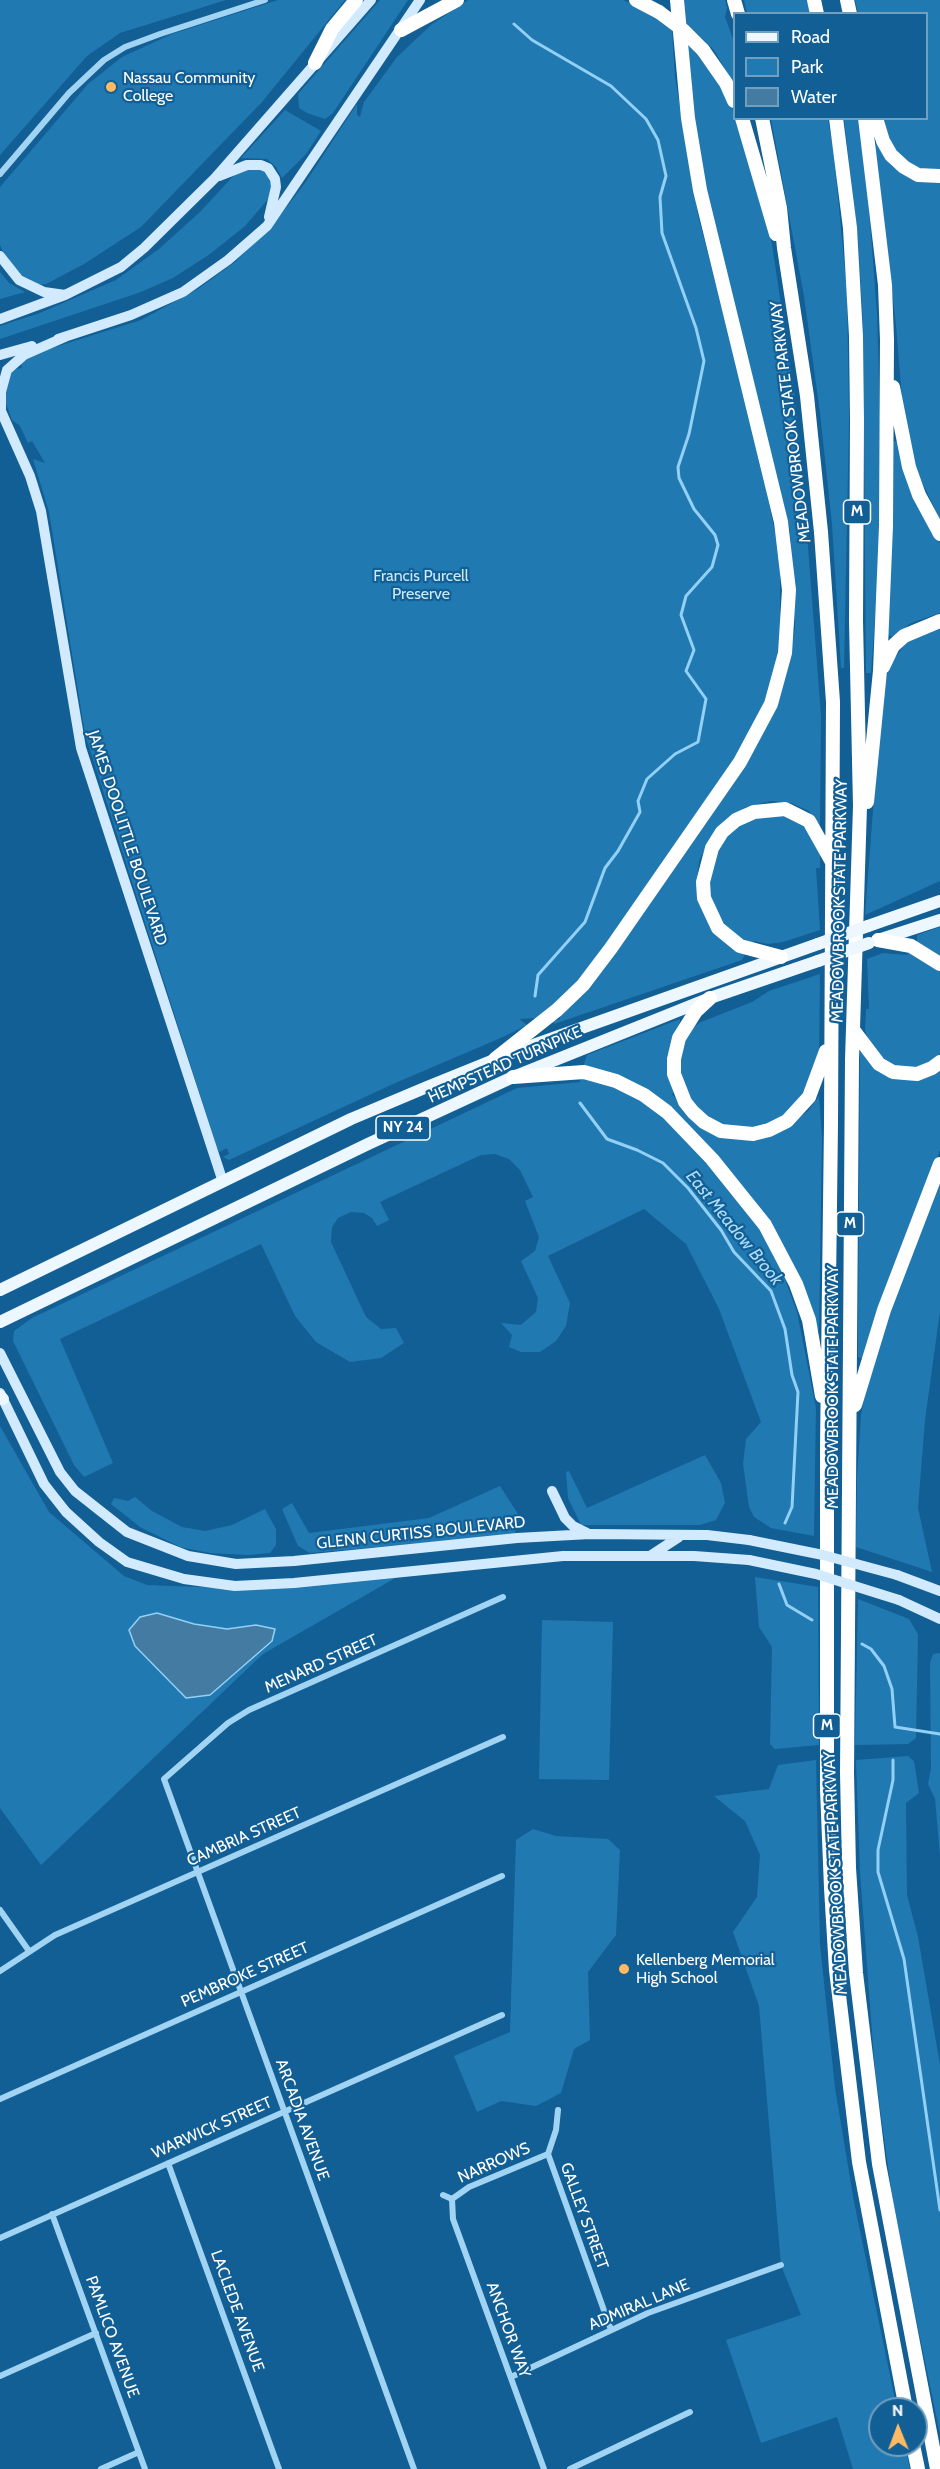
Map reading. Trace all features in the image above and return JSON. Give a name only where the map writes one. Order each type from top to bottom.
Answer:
[{"type":"highway","points":[[315,63],[332,29],[356,0]]},
{"type":"highway","points":[[401,30],[457,0]]},
{"type":"highway","points":[[636,0],[659,12],[683,30],[702,50],[726,83],[733,97]]},
{"type":"highway","points":[[495,1059],[574,993],[611,948],[740,762],[771,704],[785,653],[789,590],[781,522],[700,190],[688,118],[677,0]]},
{"type":"highway","points":[[743,120],[788,272]]},
{"type":"highway","name":"MEADOWBROOK STATE PARKWAY","points":[[762,120],[780,208],[807,396],[821,532],[833,702],[827,1419],[827,1789],[836,1970],[859,2162],[904,2397]]},
{"type":"highway","name":"MEADOWBROOK STATE PARKWAY","points":[[836,120],[850,228],[856,336],[856,632],[860,806],[854,1030],[847,1773],[856,1973],[879,2164],[937,2469]]},
{"type":"highway","points":[[857,906],[880,671],[886,526],[885,285],[866,120]]},
{"type":"highway","points":[[877,120],[883,141],[891,155],[903,167],[918,175],[940,176]]},
{"type":"highway","points":[[887,340],[903,446],[919,495],[940,534]]},
{"type":"highway","points":[[880,671],[894,646],[904,636],[940,621]]},
{"type":"highway","points":[[781,957],[740,946],[718,928],[704,898],[703,882],[712,848],[722,832],[736,820],[754,812],[785,809],[809,821],[833,864]]},
{"type":"highway","points":[[873,942],[911,946],[940,964]]},
{"type":"highway","points":[[710,998],[696,1011],[680,1038],[674,1059],[674,1074],[685,1102],[693,1112],[721,1131],[753,1134],[769,1130],[795,1113],[815,1086],[831,1038]]},
{"type":"highway","points":[[854,1030],[879,1064],[893,1072],[917,1074],[940,1062]]},
{"type":"highway","points":[[513,1077],[584,1072],[616,1081],[644,1095],[667,1112],[712,1159],[765,1225],[796,1284],[808,1320],[827,1419]]},
{"type":"highway","points":[[850,1418],[884,1311],[940,1164]]},
{"type":"main road","points":[[0,319],[65,295],[121,267],[177,217],[215,178],[371,0]]},
{"type":"main road","points":[[0,355],[131,315],[183,292],[228,260],[267,226],[420,0]]},
{"type":"main road","points":[[215,178],[246,165],[261,165],[267,168],[275,179],[276,187],[267,226]]},
{"type":"main road","points":[[0,256],[19,280],[44,292],[65,295]]},
{"type":"main road","name":"JAMES DOOLITTLE BOULEVARD","points":[[65,337],[24,355],[7,370],[0,402],[4,425],[30,476],[41,511],[81,748],[223,1182]]},
{"type":"main road","name":"HEMPSTEAD TURNPIKE","points":[[0,1290],[351,1119],[495,1059],[940,902]]},
{"type":"main road","name":"HEMPSTEAD TURNPIKE","points":[[0,1322],[368,1144],[513,1077],[710,998],[940,920]]},
{"type":"main road","name":"GLENN CURTISS BOULEVARD","points":[[0,1353],[60,1472],[75,1491],[127,1532],[188,1557],[236,1564],[337,1557],[517,1538],[590,1534],[685,1535],[749,1540],[823,1555],[897,1575],[940,1591]]},
{"type":"main road","points":[[1,1396],[44,1484],[60,1504],[99,1542],[127,1562],[184,1579],[235,1586],[294,1583],[548,1557],[650,1556],[749,1560],[816,1574],[898,1600],[940,1619]]},
{"type":"main road","points":[[60,1504],[75,1491]]},
{"type":"main road","points":[[552,1491],[566,1518],[573,1526],[590,1534]]},
{"type":"main road","points":[[650,1556],[668,1542],[685,1535]]},
{"type":"street","points":[[2,172],[83,78],[104,60],[125,47],[159,34],[265,0]]},
{"type":"street","name":"MENARD STREET","points":[[164,1779],[228,1723],[249,1710],[503,1597]]},
{"type":"street","name":"CAMBRIA STREET","points":[[0,1971],[55,1935],[503,1737]]},
{"type":"street","name":"ARCADIA AVENUE","points":[[164,1779],[414,2469]]},
{"type":"street","name":"PEMBROKE STREET","points":[[0,2098],[502,1876]]},
{"type":"street","points":[[0,1910],[29,1951]]},
{"type":"street","name":"WARWICK STREET","points":[[0,2238],[501,2015]]},
{"type":"street","name":"GALLEY STREET","points":[[558,2110],[556,2130],[548,2154],[611,2330]]},
{"type":"street","name":"NARROWS","points":[[452,2199],[469,2187],[548,2154]]},
{"type":"street","name":"LACLEDE AVENUE","points":[[168,2163],[279,2469]]},
{"type":"street","points":[[443,2195],[452,2199]]},
{"type":"street","name":"ANCHOR WAY","points":[[452,2199],[453,2219],[544,2469]]},
{"type":"street","name":"PAMLICO AVENUE","points":[[52,2214],[145,2469]]},
{"type":"street","name":"ADMIRAL LANE","points":[[511,2377],[648,2313],[781,2265]]},
{"type":"street","points":[[0,2376],[96,2333]]},
{"type":"street","points":[[570,2469],[690,2412]]},
{"type":"street","points":[[101,2469],[139,2452]]},
{"type":"green space","points":[[0,0],[226,0],[120,33],[87,56],[0,155]]},
{"type":"green space","points":[[278,0],[345,0],[262,102],[141,227],[84,264],[46,284],[34,285],[10,268],[0,245],[0,187],[88,84],[122,57],[172,34]]},
{"type":"green space","points":[[380,0],[408,0],[333,113],[325,119],[299,108],[298,94]]},
{"type":"green space","name":"Francis Purcell Preserve","points":[[468,0],[623,0],[643,9],[672,29],[675,77],[698,215],[758,450],[780,557],[780,639],[773,678],[761,713],[743,746],[582,980],[537,1018],[519,1019],[527,1025],[229,1160],[223,1157],[229,1154],[227,1148],[219,1152],[216,1145],[85,734],[49,512],[33,459],[45,463],[32,441],[28,443],[20,426],[12,420],[4,398],[12,370],[22,368],[21,364],[27,356],[141,320],[198,289],[235,262],[276,221],[305,183],[357,104],[357,115],[360,117],[364,102],[397,57],[431,25]]},
{"type":"green space","points":[[683,0],[725,0],[727,8],[725,17],[733,39],[733,83],[714,50],[685,22]]},
{"type":"green space","points":[[744,0],[807,0],[810,12],[747,12]]},
{"type":"green space","points":[[855,0],[940,0],[940,169],[918,168],[898,156],[886,138],[879,120],[928,120],[928,12],[858,12]]},
{"type":"green space","points":[[688,43],[720,84],[726,100],[729,99],[733,120],[736,120],[754,175],[771,238],[794,391],[803,482],[821,716],[820,827],[809,811],[791,803],[771,801],[746,807],[725,820],[709,840],[699,861],[697,880],[700,902],[746,952],[742,960],[554,1024],[553,1021],[560,1019],[559,1012],[663,880],[787,670],[795,628],[790,531],[706,189],[697,139]]},
{"type":"green space","points":[[285,110],[321,131],[306,154],[282,178],[276,167],[267,159],[241,158]]},
{"type":"green space","points":[[771,120],[828,120],[834,155],[847,292],[849,419],[844,668],[841,668],[832,524],[804,296]]},
{"type":"green space","points":[[844,120],[859,120],[866,168],[877,314],[880,414],[879,565],[871,673],[866,673],[863,325],[858,239]]},
{"type":"green space","points":[[879,144],[892,166],[910,177],[934,183],[940,181],[940,520],[914,465],[904,424],[896,325],[875,145]]},
{"type":"green space","points":[[248,169],[262,170],[270,179],[272,188],[270,197],[245,226],[210,254],[173,278],[141,292],[0,339],[0,326],[40,313],[116,280],[159,249],[201,211],[235,174]]},
{"type":"green space","points":[[0,272],[9,283],[25,292],[0,299]]},
{"type":"green space","points":[[897,441],[933,533],[940,543],[940,613],[911,623],[893,637],[888,635],[892,442]]},
{"type":"green space","points":[[940,627],[940,881],[865,915],[882,693],[890,665],[907,641]]},
{"type":"green space","points":[[775,812],[796,817],[812,829],[820,851],[820,868],[816,868],[820,930],[783,942],[768,944],[754,941],[752,945],[734,936],[716,917],[707,884],[720,842],[736,826]]},
{"type":"green space","points":[[940,927],[940,957],[917,943],[917,935]]},
{"type":"green space","points":[[909,951],[940,970],[940,1054],[927,1065],[905,1068],[885,1063],[872,1050],[865,1031],[866,1009],[869,1009],[867,959],[883,953],[907,955]]},
{"type":"green space","points":[[820,974],[819,1059],[805,1097],[788,1114],[765,1126],[740,1129],[716,1123],[693,1107],[681,1084],[680,1052],[689,1027],[692,1028],[701,1022],[752,1002],[769,991]]},
{"type":"green space","points":[[680,1019],[672,1094],[690,1116],[709,1130],[786,1127],[808,1111],[819,1096],[822,1138],[819,1330],[816,1331],[760,1209],[732,1173],[661,1100],[633,1082],[606,1071],[583,1067],[587,1055]]},
{"type":"green space","points":[[864,1051],[881,1071],[940,1067],[940,1150],[863,1359],[858,1357],[858,1337],[860,1052]]},
{"type":"green space","points":[[581,1077],[605,1081],[657,1110],[731,1186],[776,1252],[772,1254],[780,1266],[797,1312],[816,1408],[814,1536],[771,1528],[754,1517],[749,1507],[743,1464],[746,1439],[761,1422],[719,1309],[686,1244],[644,1209],[548,1256],[570,1303],[566,1326],[556,1341],[540,1352],[521,1352],[509,1347],[512,1335],[501,1323],[521,1325],[536,1312],[538,1298],[521,1261],[535,1251],[539,1237],[525,1201],[533,1197],[520,1170],[509,1159],[495,1154],[481,1155],[380,1202],[389,1220],[377,1226],[372,1218],[364,1213],[351,1212],[338,1218],[332,1227],[331,1242],[366,1317],[381,1329],[396,1328],[404,1343],[381,1358],[350,1362],[316,1342],[295,1316],[261,1244],[60,1339],[113,1463],[84,1477],[74,1465],[13,1341],[14,1331],[32,1318],[517,1088],[580,1082]]},
{"type":"green space","points":[[940,1176],[940,1311],[925,1420],[918,1508],[932,1572],[856,1547],[857,1478],[861,1415],[868,1378],[882,1330]]},
{"type":"green space","points":[[0,1426],[49,1512],[124,1576],[147,1585],[224,1588],[404,1573],[263,1654],[41,1865],[0,1808]],"holes":[[[157,1614],[194,1624],[227,1629],[256,1625],[135,1646]]]},
{"type":"green space","points":[[705,1455],[721,1483],[725,1503],[716,1520],[700,1525],[581,1525],[568,1498],[566,1472],[569,1471],[587,1508]]},
{"type":"green space","points":[[500,1486],[520,1517],[514,1535],[310,1553],[298,1546],[282,1509],[292,1503],[309,1533],[429,1518]]},
{"type":"green space","points":[[135,1497],[152,1511],[182,1527],[205,1531],[232,1525],[265,1509],[276,1529],[276,1545],[270,1553],[248,1555],[210,1553],[180,1547],[140,1527],[111,1504],[114,1498],[128,1501]]},
{"type":"green space","points":[[755,1577],[818,1587],[819,1745],[775,1749],[770,1744],[772,1647],[759,1627]]},
{"type":"green space","points":[[858,1599],[909,1619],[918,1634],[916,1738],[908,1744],[855,1745]]},
{"type":"green space","points":[[542,1620],[613,1622],[609,1780],[539,1779]]},
{"type":"green space","points":[[940,1653],[940,1855],[935,1799],[928,1784],[931,1768],[930,1663],[933,1654]]},
{"type":"green space","points":[[908,1756],[914,1761],[919,1793],[906,1803],[907,1895],[918,1937],[940,2065],[940,2434],[895,2217],[875,2072],[860,1872],[856,1760]]},
{"type":"green space","points":[[816,1760],[820,1944],[835,2088],[854,2202],[895,2397],[868,2397],[868,2457],[908,2457],[910,2469],[853,2469],[837,2417],[761,2443],[726,2340],[801,2315],[781,2265],[759,2006],[733,1932],[757,1897],[760,1855],[745,1821],[714,1796],[769,1789],[778,1765]]},
{"type":"green space","points":[[533,1829],[556,1836],[608,1839],[620,1850],[616,1935],[588,1972],[590,2040],[574,2049],[561,2093],[536,2106],[501,2101],[477,2112],[454,2056],[510,2032],[516,1840]]},
{"type":"water","points":[[157,1613],[194,1624],[227,1629],[256,1625],[275,1629],[272,1641],[210,1695],[186,1698],[135,1646],[129,1630],[140,1617]]},
{"type":"waterway","name":"East Meadow Brook","points":[[514,24],[532,40],[611,86],[646,119],[658,140],[666,176],[660,197],[662,233],[696,328],[704,361],[689,434],[678,467],[679,478],[694,509],[715,535],[718,545],[712,567],[686,596],[681,615],[694,650],[686,671],[706,699],[698,742],[675,754],[647,779],[638,801],[640,812],[618,851],[605,868],[585,922],[538,975],[535,996]]},
{"type":"waterway","name":"East Meadow Brook","points":[[580,1103],[607,1139],[663,1163],[688,1188],[721,1230],[734,1252],[771,1291],[785,1329],[792,1375],[798,1392],[792,1507],[785,1523]]},
{"type":"waterway","points":[[779,1584],[787,1605],[812,1620]]},
{"type":"waterway","points":[[862,1644],[871,1649],[884,1666],[892,1689],[895,1727],[940,1734]]},
{"type":"waterway","name":"East Meadow Brook","points":[[893,1760],[893,1780],[878,1850],[878,1872],[904,1959],[940,2210]]},
{"type":"place","name":"Nassau Community College","points":[[111,87]]},
{"type":"place","name":"Kellenberg Memorial High School","points":[[624,1969]]}]
